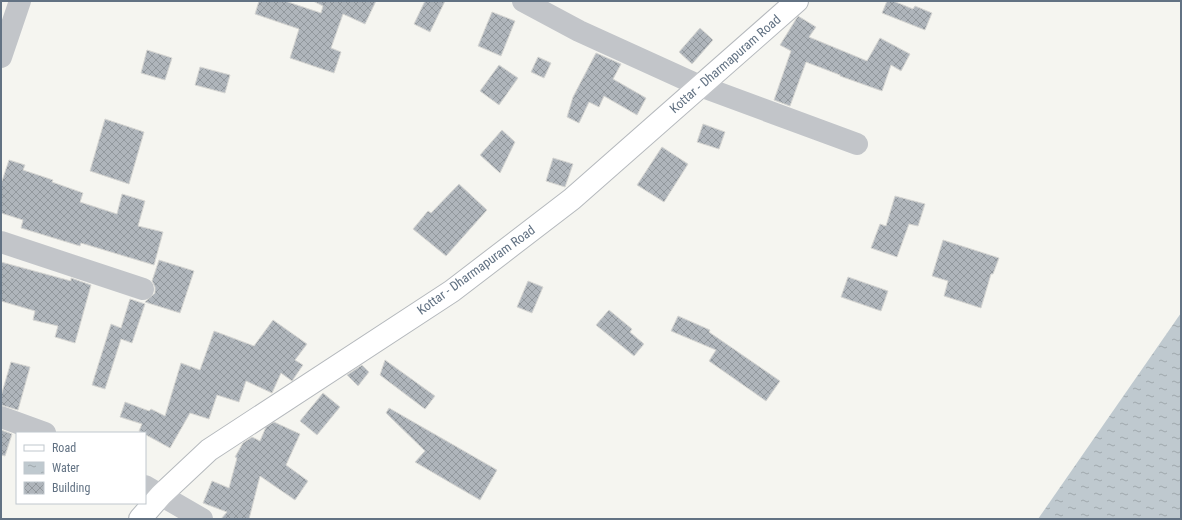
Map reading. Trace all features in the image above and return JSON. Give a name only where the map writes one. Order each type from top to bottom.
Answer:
[{"type":"main road","name":"Kottar - Dharmapuram Road","points":[[140,519],[153,490],[209,450],[452,291],[572,199],[797,1]]},
{"type":"street","points":[[1,57],[20,1]]},
{"type":"street","points":[[523,1],[579,31],[700,86],[857,144]]},
{"type":"street","points":[[1,242],[143,289]]},
{"type":"street","points":[[1,417],[41,432]]},
{"type":"street","points":[[153,490],[202,519]]},
{"type":"water","points":[[1181,313],[1181,519],[1038,519]]},
{"type":"building","points":[[259,1],[285,1],[321,13],[323,6],[313,1],[376,1],[365,24],[343,14],[331,48],[341,52],[334,73],[290,58],[299,29],[255,14]]},
{"type":"building","points":[[425,1],[445,1],[430,32],[414,24]]},
{"type":"building","points":[[887,1],[893,1],[913,9],[915,6],[932,13],[925,30],[882,13]]},
{"type":"building","points":[[492,12],[515,21],[501,56],[478,46]]},
{"type":"building","points":[[798,16],[816,27],[809,37],[867,61],[880,38],[910,54],[901,71],[891,65],[882,91],[806,62],[790,106],[774,100],[791,51],[780,45]]},
{"type":"building","points":[[700,28],[713,40],[692,64],[679,52]]},
{"type":"building","points":[[147,50],[172,58],[165,80],[141,73]]},
{"type":"building","points":[[596,53],[621,64],[613,79],[646,98],[637,115],[604,96],[599,107],[589,102],[579,123],[567,117],[573,97]]},
{"type":"building","points":[[538,57],[551,63],[544,78],[531,72]]},
{"type":"building","points":[[499,65],[518,78],[499,105],[480,91]]},
{"type":"building","points":[[200,67],[230,75],[225,93],[195,85]]},
{"type":"building","points":[[105,119],[144,132],[129,184],[90,171]]},
{"type":"building","points":[[703,124],[725,132],[719,149],[697,142]]},
{"type":"building","points":[[502,130],[515,142],[500,173],[480,155]]},
{"type":"building","points":[[662,147],[688,164],[664,202],[637,185]]},
{"type":"building","points":[[553,158],[573,164],[565,187],[546,181]]},
{"type":"building","points":[[9,160],[25,165],[23,170],[53,180],[52,182],[83,193],[80,202],[117,214],[122,194],[145,201],[138,226],[163,232],[154,265],[81,243],[80,246],[21,228],[23,220],[1,213],[1,184]]},
{"type":"building","points":[[459,184],[487,210],[446,256],[413,229],[428,211],[431,213]]},
{"type":"building","points":[[895,196],[925,204],[918,226],[909,224],[897,257],[871,248],[880,224],[886,226]]},
{"type":"building","points":[[943,240],[999,258],[993,274],[991,274],[981,308],[944,296],[948,281],[932,276]]},
{"type":"building","points":[[159,260],[194,271],[180,313],[145,302],[155,293],[155,287],[152,281]]},
{"type":"building","points":[[1,262],[71,281],[71,278],[91,285],[75,343],[55,337],[58,326],[33,320],[35,311],[1,301]]},
{"type":"building","points":[[848,277],[888,291],[881,311],[841,297]]},
{"type":"building","points":[[528,281],[543,287],[532,313],[517,307]]},
{"type":"building","points":[[130,299],[145,304],[132,343],[121,339],[105,389],[92,385],[111,324],[121,328]]},
{"type":"building","points":[[609,310],[632,329],[630,332],[644,344],[634,356],[596,325]]},
{"type":"building","points":[[678,316],[710,330],[709,332],[780,381],[766,401],[709,361],[716,350],[671,331]]},
{"type":"building","points":[[273,320],[307,344],[295,360],[303,365],[292,381],[281,373],[272,393],[246,381],[239,402],[217,395],[209,419],[190,413],[170,448],[146,435],[146,432],[139,431],[142,424],[120,417],[125,402],[149,411],[151,409],[165,416],[181,363],[200,370],[214,331],[254,346]]},
{"type":"building","points":[[385,360],[435,396],[425,409],[380,375]]},
{"type":"building","points":[[11,362],[30,367],[18,410],[1,405],[1,396]]},
{"type":"building","points":[[362,365],[369,372],[358,386],[347,375]]},
{"type":"building","points":[[323,393],[340,407],[317,435],[300,421]]},
{"type":"building","points":[[389,408],[497,470],[480,500],[415,462],[425,451],[386,413]]},
{"type":"building","points":[[274,422],[300,434],[286,465],[308,481],[295,500],[260,476],[249,519],[221,519],[227,512],[203,503],[212,481],[229,488],[237,458],[235,457],[243,443],[252,437],[260,441],[266,427]]},
{"type":"building","points":[[1,430],[12,434],[5,456],[1,455]]}]
